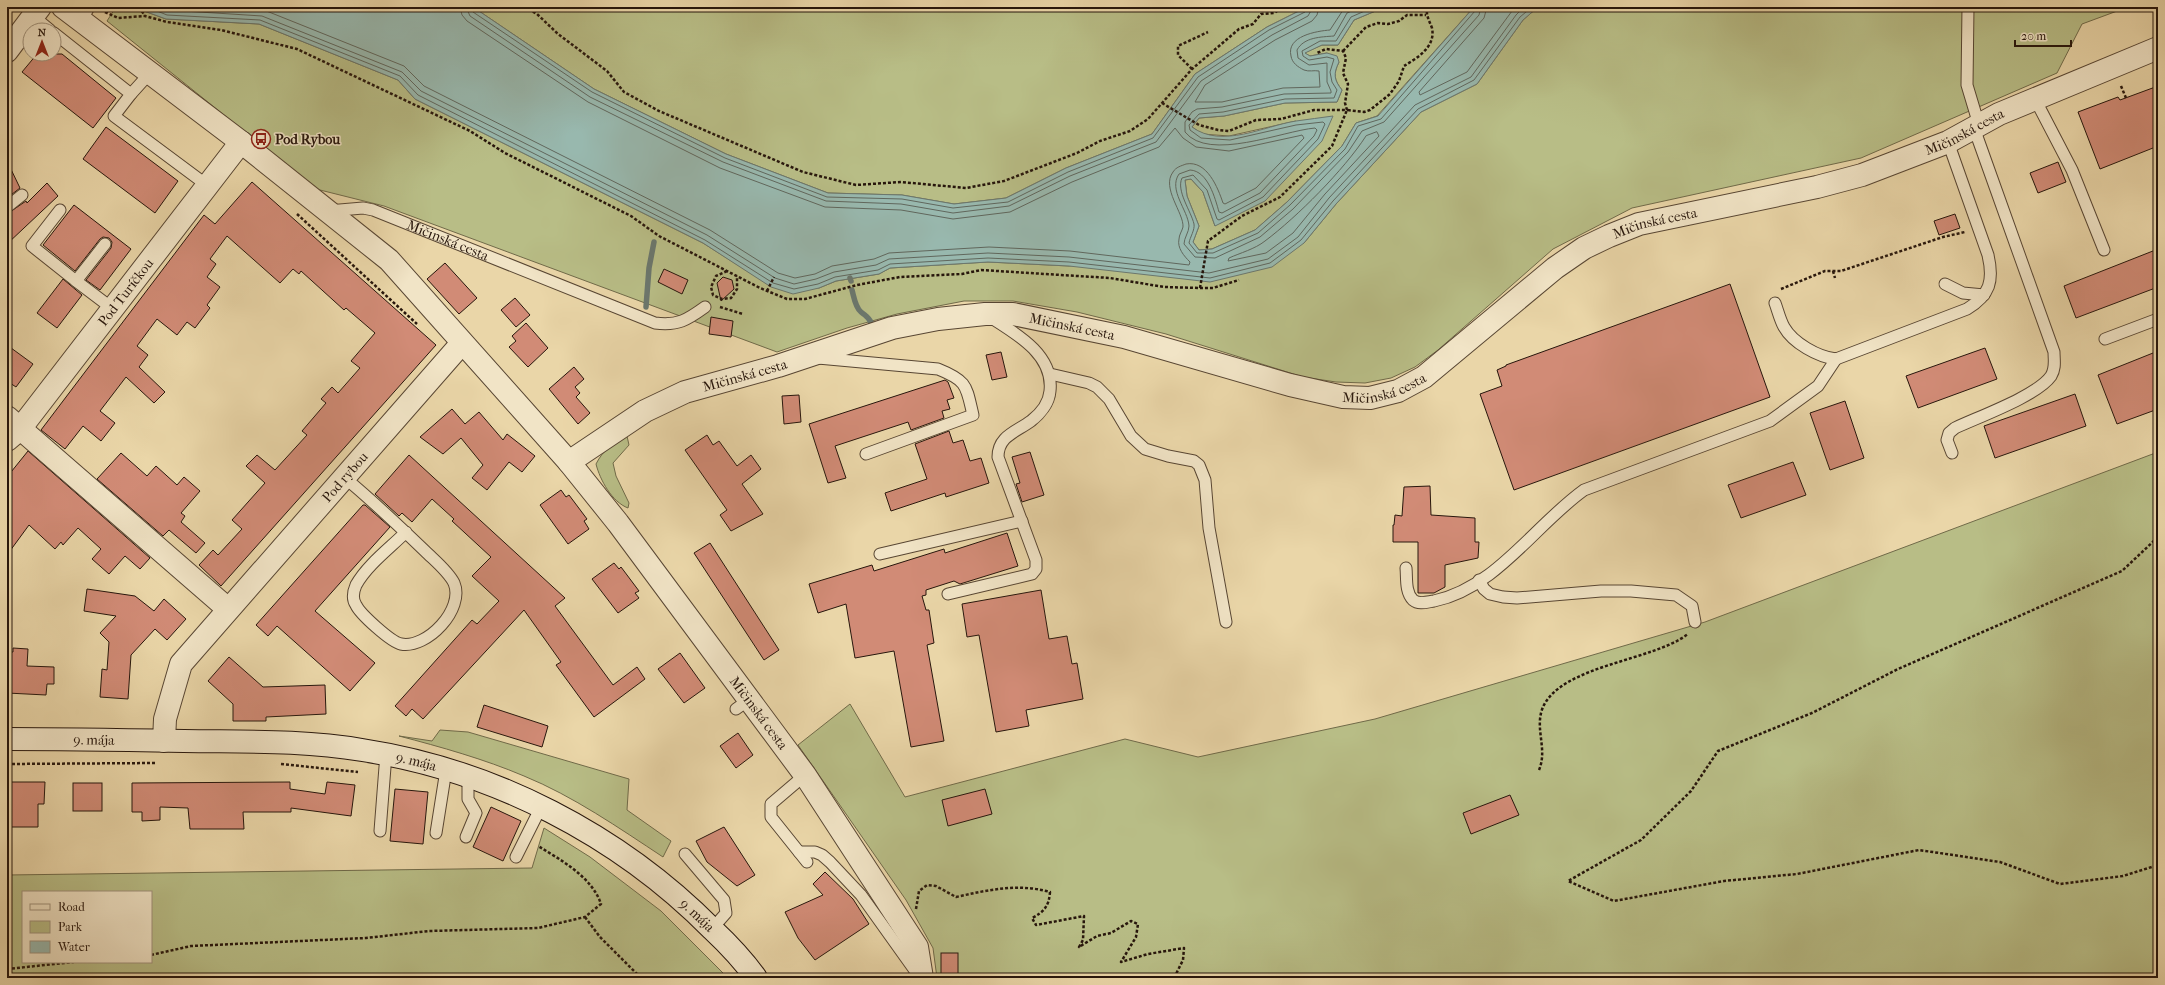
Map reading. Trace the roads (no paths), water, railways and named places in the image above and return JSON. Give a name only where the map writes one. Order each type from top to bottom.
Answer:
[{"type":"street","name":"Mičinská cesta","points":[[63,7],[85,14],[150,73],[241,142],[389,260],[569,462],[618,523],[743,704],[805,775],[905,926],[917,947],[921,978]]},
{"type":"street","points":[[7,51],[36,12]]},
{"type":"street","name":"Mičinská cesta","points":[[569,462],[646,411],[686,392],[806,357],[892,328],[938,319],[985,314],[1013,314],[1124,336],[1314,391],[1343,397],[1370,398],[1398,391],[1424,377],[1555,268],[1584,248],[1609,236],[1639,224],[1817,187],[1862,175],[1948,142],[1999,114],[2158,48]]},
{"type":"street","name":"Pod Turíčkou","points":[[12,429],[113,309],[241,142]]},
{"type":"street","name":"Pod rybou","points":[[164,741],[165,719],[181,664],[462,343]]},
{"type":"street","points":[[12,429],[228,609]]},
{"type":"street","name":"9. mája","points":[[7,739],[273,742],[328,745],[385,764],[446,770],[468,777],[515,794],[607,844],[648,873],[691,908],[756,978]]},
{"type":"lane","points":[[1952,454],[1947,440],[1949,433],[1955,428],[2014,402],[2041,385],[2051,376],[2055,365],[2054,352],[1977,126],[1967,85],[1968,7]]},
{"type":"lane","points":[[36,12],[44,22]]},
{"type":"lane","points":[[62,40],[131,94]]},
{"type":"lane","points":[[150,73],[114,116],[208,186]]},
{"type":"lane","points":[[2035,100],[2072,170],[2104,250]]},
{"type":"lane","points":[[1775,304],[1784,328],[1796,340],[1825,358],[1836,359],[1967,309],[1980,301],[1984,296],[1990,282],[1992,270],[1979,228],[1948,142]]},
{"type":"lane","points":[[7,206],[22,195]]},
{"type":"lane","name":"Mičinská cesta","points":[[327,211],[363,208],[373,210],[656,323],[668,324],[686,321],[705,307]]},
{"type":"lane","points":[[60,210],[32,246],[113,309]]},
{"type":"lane","points":[[76,281],[105,244]]},
{"type":"lane","points":[[1945,284],[1963,293],[1984,296]]},
{"type":"lane","points":[[948,594],[1032,574],[1036,569],[1036,560],[998,457],[998,448],[1003,439],[1040,413],[1050,394],[1050,374],[1038,354],[1024,340],[985,314]]},
{"type":"lane","points":[[2105,339],[2158,319]]},
{"type":"lane","points":[[806,357],[938,369],[955,375],[965,385],[973,415],[866,454]]},
{"type":"lane","points":[[1406,568],[1408,591],[1414,600],[1423,603],[1439,600],[1479,580],[1495,570],[1569,501],[1584,490],[1770,421],[1818,386],[1836,359]]},
{"type":"lane","points":[[1050,374],[1089,383],[1096,387],[1109,400],[1131,436],[1145,448],[1168,456],[1194,461],[1199,465],[1205,480],[1209,528],[1226,622]]},
{"type":"lane","points":[[345,478],[406,532],[441,567],[453,582],[456,592],[455,605],[450,616],[431,634],[416,643],[402,644],[391,641],[356,606],[353,596],[356,586],[366,572],[406,532]]},
{"type":"lane","points":[[880,554],[1022,521]]},
{"type":"lane","points":[[1479,580],[1484,589],[1490,594],[1503,597],[1517,598],[1601,590],[1676,595],[1692,606],[1695,622]]},
{"type":"lane","points":[[380,831],[385,764]]},
{"type":"lane","points":[[436,833],[446,770]]},
{"type":"lane","points":[[805,775],[771,804],[772,817],[807,862]]},
{"type":"lane","points":[[466,837],[476,813],[468,798],[468,777]]},
{"type":"lane","points":[[516,857],[541,807]]},
{"type":"lane","points":[[799,852],[815,852],[822,855],[830,862],[861,895],[921,978]]},
{"type":"lane","points":[[685,854],[724,900],[726,913],[712,929]]},
{"type":"water","points":[[143,7],[473,7],[594,89],[726,154],[828,193],[902,195],[954,204],[1006,198],[1066,168],[1152,134],[1195,74],[1267,27],[1307,7],[1385,7],[1354,20],[1338,45],[1322,45],[1305,53],[1310,56],[1327,53],[1337,56],[1339,62],[1335,77],[1342,90],[1337,102],[1285,103],[1224,116],[1199,118],[1192,127],[1204,133],[1216,136],[1230,136],[1296,121],[1333,116],[1322,141],[1265,201],[1215,226],[1203,192],[1191,179],[1185,180],[1187,196],[1199,226],[1193,242],[1199,250],[1212,249],[1255,230],[1287,202],[1342,146],[1356,123],[1378,116],[1474,7],[1538,7],[1523,20],[1477,84],[1421,112],[1336,204],[1304,243],[1272,267],[1210,282],[1069,266],[988,262],[890,268],[879,274],[836,281],[819,288],[793,294],[771,287],[703,243],[415,99],[398,80],[259,24],[166,19],[144,11]]},
{"type":"waterway","points":[[646,307],[649,268],[654,242]]},
{"type":"waterway","points":[[852,290],[857,307],[872,324]]},
{"type":"place","name":"Pod Rybou","points":[[261,139]]}]
